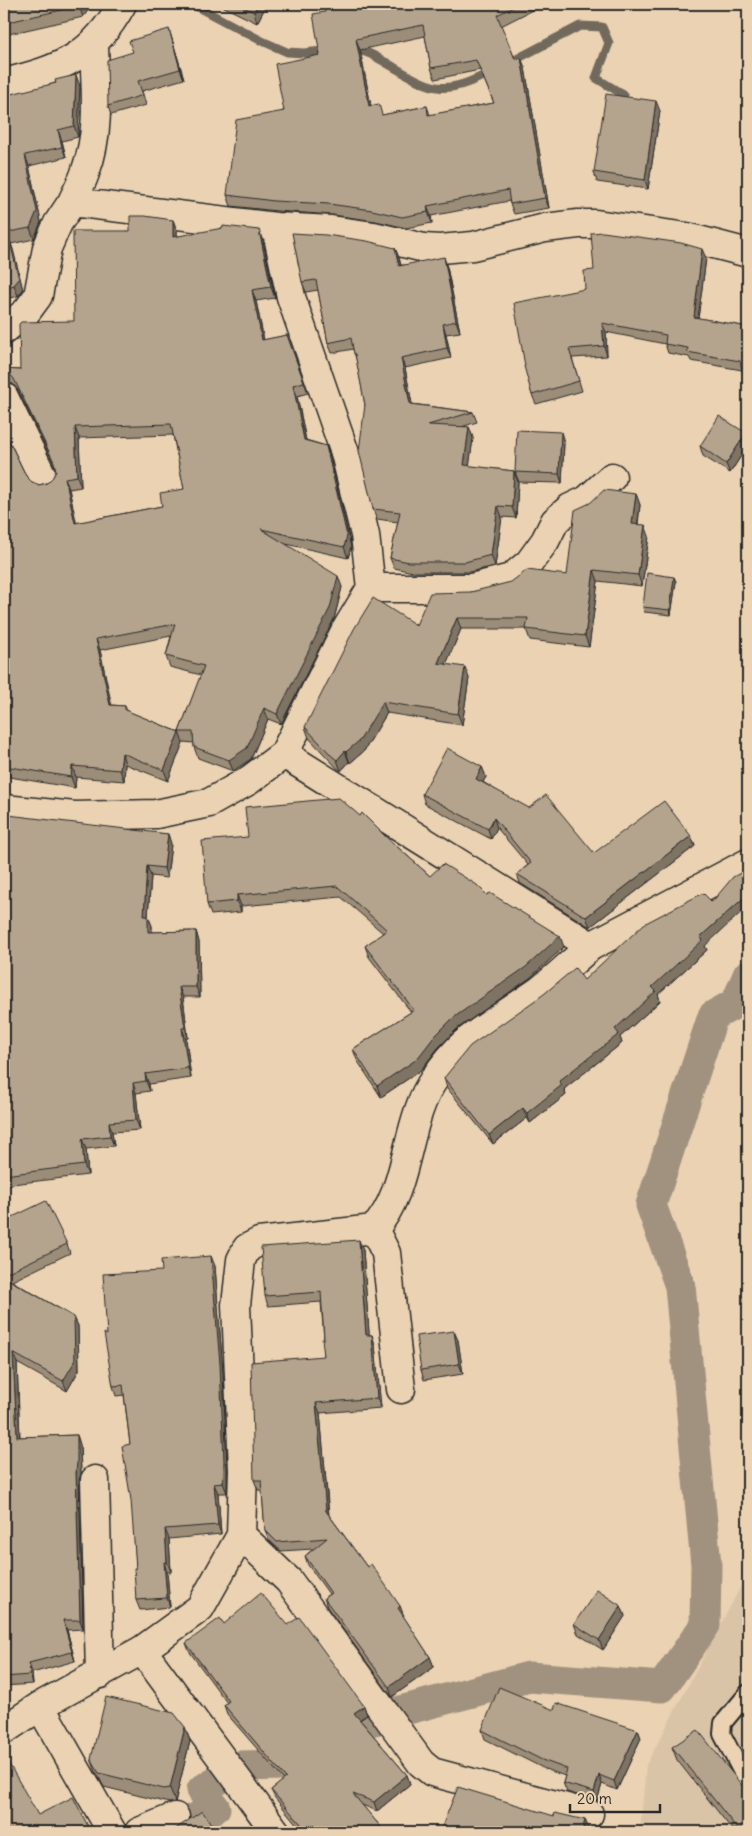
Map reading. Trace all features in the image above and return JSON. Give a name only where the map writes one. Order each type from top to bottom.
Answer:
[{"type":"street","points":[[4,83],[29,77],[72,60],[94,45],[107,29],[122,4]]},
{"type":"street","points":[[4,330],[27,311],[38,296],[47,248],[58,224],[72,202],[86,170],[96,130],[94,45]]},
{"type":"street","points":[[72,202],[276,227],[339,231],[440,249],[473,246],[561,225],[596,224],[687,237],[748,253]]},
{"type":"street","points":[[4,809],[76,816],[156,814],[209,803],[248,781],[284,754],[344,633],[371,588],[365,535],[345,453],[291,297],[276,227]]},
{"type":"street","points":[[4,397],[44,480]]},
{"type":"street","points":[[371,588],[471,588],[511,578],[529,563],[545,541],[555,521],[570,508],[587,500],[612,477]]},
{"type":"street","points":[[284,754],[591,946]]},
{"type":"street","points":[[4,1730],[40,1706],[142,1650],[200,1608],[241,1535],[243,1470],[236,1305],[241,1260],[247,1248],[259,1242],[374,1229],[382,1220],[392,1200],[408,1154],[420,1104],[435,1078],[465,1042],[541,989],[591,946],[748,863]]},
{"type":"street","points":[[374,1229],[386,1253],[402,1388]]},
{"type":"street","points":[[95,1480],[100,1674]]},
{"type":"street","points":[[241,1535],[289,1581],[421,1763],[432,1772],[590,1814]]},
{"type":"street","points":[[142,1650],[276,1832]]},
{"type":"street","points":[[40,1706],[112,1832]]},
{"type":"street","points":[[139,1832],[176,1818]]},
{"type":"lane","points":[[748,1693],[723,1724],[722,1734],[748,1784]]},
{"type":"shaded area","points":[[748,1573],[748,1832],[640,1832],[646,1765]]},
{"type":"building","points":[[4,4],[81,4],[4,23]]},
{"type":"building","points":[[236,4],[258,4],[254,12]]},
{"type":"building","points":[[323,4],[519,4],[497,15],[515,59],[521,58],[545,198],[510,204],[508,190],[427,206],[428,212],[402,217],[372,210],[329,204],[274,201],[227,195],[236,120],[284,111],[275,64],[320,55],[313,14],[325,12]],"holes":[[[423,25],[431,68],[476,60],[494,103],[428,115],[427,106],[382,115],[379,104],[369,106],[356,39]]]},
{"type":"building","points":[[169,29],[180,69],[138,81],[143,95],[108,106],[107,60],[133,52],[129,41]]},
{"type":"building","points":[[76,75],[74,126],[58,130],[62,147],[25,155],[37,211],[30,228],[4,233],[4,93],[7,92],[7,95],[56,83],[55,80]]},
{"type":"building","points":[[606,94],[656,101],[645,180],[594,172]]},
{"type":"building","points":[[130,216],[173,220],[173,237],[223,228],[223,226],[259,230],[271,287],[252,290],[262,340],[287,335],[304,382],[293,385],[304,440],[326,446],[347,536],[344,547],[261,529],[338,576],[330,608],[277,714],[264,708],[247,748],[229,760],[194,747],[193,732],[179,732],[164,770],[122,753],[120,770],[72,766],[71,777],[4,766],[4,430],[26,476],[32,482],[39,485],[47,483],[56,471],[54,462],[14,379],[4,369],[20,370],[19,324],[21,322],[74,321],[73,231],[130,231]],"holes":[[[171,424],[184,489],[160,493],[162,506],[75,523],[65,478],[77,476],[75,427]],[[175,624],[166,656],[204,666],[179,732],[125,710],[125,706],[110,705],[96,639]]]},
{"type":"building","points":[[603,232],[681,243],[702,249],[694,317],[748,327],[748,396],[740,361],[687,352],[688,348],[665,344],[666,335],[602,323],[604,346],[569,349],[579,381],[532,395],[524,366],[514,303],[585,289],[584,271],[594,270],[591,233]]},
{"type":"building","points":[[292,233],[326,235],[367,241],[395,248],[399,266],[444,257],[456,321],[443,324],[447,348],[401,358],[410,404],[473,412],[428,425],[469,427],[464,465],[514,471],[512,507],[498,506],[491,555],[465,562],[409,562],[390,558],[400,512],[373,509],[359,451],[365,405],[351,338],[328,343],[316,280],[302,282]]},
{"type":"building","points":[[9,238],[19,279],[14,285],[4,288],[4,240]]},
{"type":"building","points":[[719,416],[746,433],[726,464],[700,446]]},
{"type":"building","points":[[517,430],[561,432],[559,474],[515,472]]},
{"type":"building","points":[[604,490],[636,494],[632,524],[645,525],[638,575],[594,570],[585,636],[526,629],[528,618],[457,618],[438,663],[465,667],[458,714],[383,702],[360,740],[345,751],[337,760],[305,727],[354,629],[373,598],[416,625],[430,593],[471,592],[511,582],[527,570],[567,575],[575,510],[590,503]]},
{"type":"building","points":[[647,573],[674,577],[670,610],[643,607]]},
{"type":"building","points":[[447,748],[482,767],[476,779],[529,808],[546,795],[594,853],[664,801],[691,836],[586,917],[517,874],[531,863],[494,818],[488,829],[422,794]]},
{"type":"building","points":[[339,798],[360,816],[362,813],[430,876],[443,864],[477,885],[487,895],[490,893],[560,936],[526,967],[453,1018],[434,1037],[417,1059],[377,1086],[353,1049],[414,1010],[365,946],[387,930],[337,886],[237,895],[237,901],[207,904],[202,841],[248,837],[245,807]]},
{"type":"building","points":[[8,815],[168,834],[164,868],[147,866],[144,916],[148,916],[148,932],[196,931],[196,987],[179,987],[185,1028],[182,1028],[188,1068],[145,1074],[146,1081],[133,1083],[136,1120],[109,1122],[110,1136],[82,1139],[84,1165],[4,1175],[4,820],[8,820]]},
{"type":"building","points":[[748,869],[748,894],[700,937],[703,940],[652,987],[656,991],[615,1029],[619,1034],[559,1081],[562,1085],[527,1113],[523,1108],[489,1135],[444,1078],[470,1046],[544,994],[575,968],[584,980],[644,924],[703,893],[712,902],[733,877]]},
{"type":"building","points":[[46,1201],[67,1244],[4,1274],[4,1221]]},
{"type":"building","points":[[359,1240],[366,1335],[372,1335],[377,1398],[316,1403],[326,1511],[367,1567],[371,1564],[400,1606],[398,1608],[430,1657],[389,1687],[324,1598],[331,1593],[305,1556],[327,1538],[277,1542],[265,1530],[261,1480],[254,1480],[251,1362],[324,1356],[321,1292],[265,1296],[261,1247]]},
{"type":"building","points":[[211,1256],[220,1364],[224,1461],[223,1483],[214,1484],[218,1525],[165,1529],[167,1562],[164,1562],[167,1598],[136,1600],[134,1568],[136,1568],[131,1500],[122,1446],[130,1444],[123,1385],[113,1386],[104,1333],[107,1335],[103,1274],[162,1271],[161,1260]]},
{"type":"building","points":[[4,1277],[74,1317],[75,1361],[63,1381],[13,1353],[17,1437],[77,1435],[76,1471],[80,1620],[63,1620],[72,1652],[29,1663],[30,1675],[4,1677]]},
{"type":"building","points":[[454,1331],[459,1364],[421,1370],[416,1336]]},
{"type":"building","points":[[597,1590],[621,1606],[599,1640],[574,1624]]},
{"type":"building","points":[[261,1593],[288,1625],[299,1617],[364,1706],[354,1713],[407,1775],[374,1802],[353,1794],[385,1832],[308,1832],[271,1790],[286,1778],[224,1705],[229,1701],[186,1643],[220,1618],[224,1624]]},
{"type":"building","points":[[499,1687],[554,1710],[556,1703],[638,1730],[614,1781],[599,1775],[594,1792],[563,1783],[567,1769],[542,1760],[482,1730]]},
{"type":"building","points":[[106,1697],[174,1713],[185,1727],[170,1788],[164,1789],[99,1773],[91,1759]]},
{"type":"building","points":[[698,1730],[748,1793],[748,1832],[740,1832],[672,1747]]},
{"type":"building","points":[[4,1755],[38,1815],[73,1797],[91,1832],[4,1832]]},
{"type":"building","points":[[458,1787],[554,1816],[555,1813],[585,1820],[582,1832],[450,1832],[441,1829]]},
{"type":"building","points":[[202,1811],[217,1832],[171,1832]]},
{"type":"waterway","points":[[192,4],[287,52],[304,53],[331,50]]},
{"type":"waterway","points":[[507,64],[580,26],[602,27],[609,43],[596,78],[624,95]]},
{"type":"waterway","points":[[349,49],[368,53],[415,79],[438,87],[461,85],[493,71]]},
{"type":"waterway","points":[[393,1713],[529,1677],[662,1687],[705,1625],[706,1565],[680,1286],[651,1205],[713,1016],[736,1003],[748,975]]},
{"type":"waterway","points":[[239,1766],[288,1765],[358,1724],[383,1718]]},
{"type":"waterway","points":[[168,1832],[215,1808],[202,1790],[224,1776]]}]
